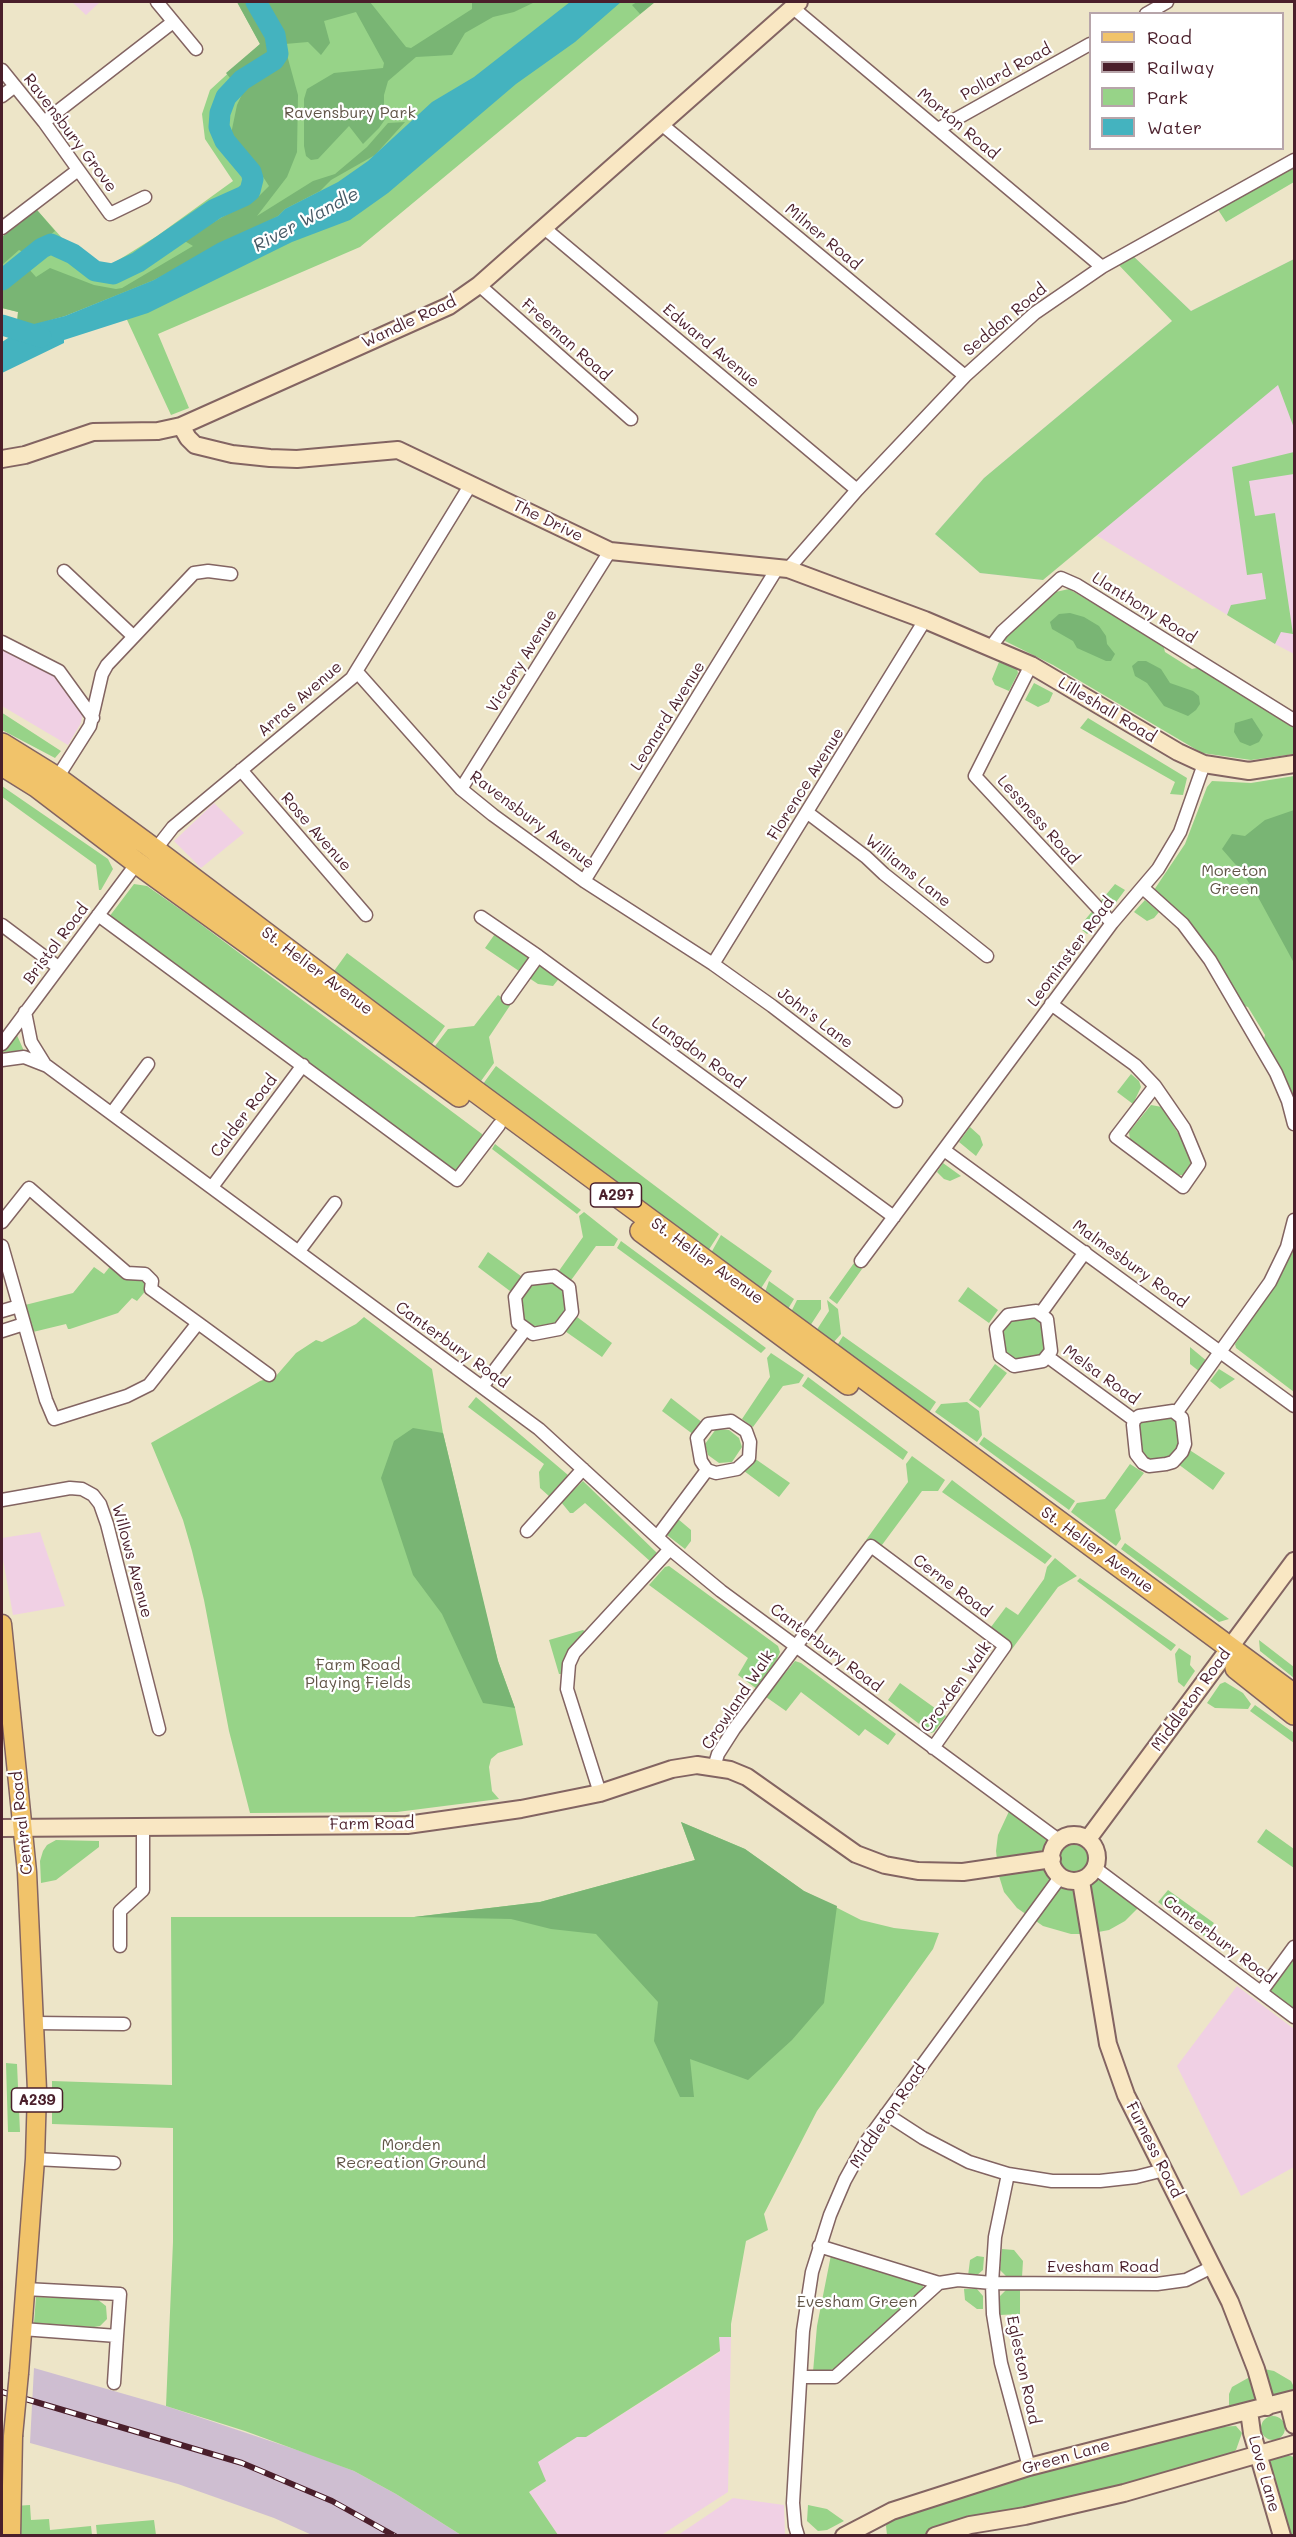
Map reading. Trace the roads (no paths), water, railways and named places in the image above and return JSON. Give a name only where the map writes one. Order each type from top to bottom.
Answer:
[{"type":"highway","name":"St. Helier Avenue","points":[[2,744],[57,778],[155,849],[1226,1653],[1294,1714]]},
{"type":"highway","name":"St. Helier Avenue","points":[[2,765],[36,786],[137,863],[1226,1653],[1294,1695]]},
{"type":"main road","name":"Central Road","points":[[2,1624],[23,1827],[37,2090],[35,2159],[13,2436],[8,2533]]},
{"type":"street","points":[[157,2],[196,49]]},
{"type":"street","points":[[1150,12],[1167,2]]},
{"type":"street","name":"Wandle Road","points":[[2,459],[25,455],[93,432],[158,431],[181,426],[443,309],[479,285],[795,4]]},
{"type":"street","name":"Morton Road","points":[[795,4],[938,129],[1102,267]]},
{"type":"street","points":[[44,122],[173,22]]},
{"type":"street","name":"Pollard Road","points":[[938,129],[1089,45]]},
{"type":"street","name":"Ravensbury Grove","points":[[2,70],[44,122],[110,214],[145,197]]},
{"type":"street","points":[[2,96],[15,86]]},
{"type":"street","name":"Milner Road","points":[[660,123],[965,376]]},
{"type":"street","name":"Seddon Road","points":[[783,568],[965,376],[1035,313],[1102,267],[1294,160]]},
{"type":"street","points":[[2,228],[78,170]]},
{"type":"street","name":"Edward Avenue","points":[[543,227],[857,490]]},
{"type":"street","name":"Freeman Road","points":[[479,285],[630,419]]},
{"type":"street","name":"The Drive","points":[[181,426],[195,445],[232,454],[297,459],[398,450],[610,551],[783,568],[925,620]]},
{"type":"street","name":"Arras Avenue","points":[[155,849],[173,826],[352,678],[471,484]]},
{"type":"street","name":"Victory Avenue","points":[[461,789],[610,551]]},
{"type":"street","name":"Leonard Avenue","points":[[584,881],[783,568]]},
{"type":"street","points":[[64,571],[133,636]]},
{"type":"street","points":[[57,778],[90,726],[102,674],[133,636],[194,573],[208,571],[231,574]]},
{"type":"street","name":"Llanthony Road","points":[[990,648],[1002,632],[1061,578],[1294,720]]},
{"type":"street","name":"Lilleshall Road","points":[[925,620],[1031,665],[1178,752],[1204,764],[1249,771],[1294,764]]},
{"type":"street","name":"Florence Avenue","points":[[713,964],[925,620]]},
{"type":"street","points":[[2,642],[59,671],[93,718]]},
{"type":"street","name":"Lessness Road","points":[[1031,665],[975,776],[1112,922]]},
{"type":"street","name":"Ravensbury Avenue","points":[[357,672],[461,789],[584,881],[713,964]]},
{"type":"street","name":"Leominster Road","points":[[861,1261],[1112,922],[1158,869],[1180,832],[1204,764]]},
{"type":"street","name":"Rose Avenue","points":[[242,770],[366,915]]},
{"type":"street","name":"Williams Lane","points":[[808,813],[866,857],[987,956]]},
{"type":"street","name":"Bristol Road","points":[[2,1044],[137,863]]},
{"type":"street","points":[[1143,888],[1183,924],[1210,960],[1276,1073],[1288,1101],[1294,1124]]},
{"type":"street","points":[[98,915],[457,1180],[499,1125]]},
{"type":"street","name":"Langdon Road","points":[[481,917],[538,956],[894,1218]]},
{"type":"street","points":[[2,925],[58,966]]},
{"type":"street","points":[[508,998],[538,956]]},
{"type":"street","name":"John's Lane","points":[[713,964],[896,1101]]},
{"type":"street","points":[[1052,1004],[1135,1065],[1155,1086],[1184,1128],[1199,1164],[1183,1186],[1116,1137],[1155,1086]]},
{"type":"street","points":[[26,1012],[33,1048],[47,1066]]},
{"type":"street","name":"Canterbury Road","points":[[2,1060],[24,1057],[47,1066],[299,1251],[539,1429],[670,1549],[721,1591],[1060,1841]]},
{"type":"street","points":[[112,1113],[148,1064]]},
{"type":"street","name":"Calder Road","points":[[212,1187],[303,1065]]},
{"type":"street","name":"Malmesbury Road","points":[[944,1150],[1294,1406]]},
{"type":"street","points":[[2,1222],[29,1188],[127,1273],[145,1274],[153,1281],[151,1289],[269,1375]]},
{"type":"street","points":[[299,1251],[335,1203]]},
{"type":"street","points":[[1176,1412],[1182,1418],[1185,1444],[1178,1458],[1166,1464],[1149,1466],[1138,1459],[1132,1425],[1134,1420],[1140,1416],[1176,1412],[1262,1297],[1279,1268],[1294,1220]]},
{"type":"street","points":[[1041,1313],[1085,1252]]},
{"type":"street","points":[[3,1258],[46,1400],[54,1419],[127,1396],[143,1388],[156,1377],[198,1323]]},
{"type":"street","points":[[554,1276],[569,1287],[572,1312],[559,1329],[533,1334],[525,1330],[518,1323],[515,1297],[528,1279],[554,1276]]},
{"type":"street","points":[[2,1311],[19,1306]]},
{"type":"street","points":[[1036,1311],[1041,1313],[1047,1319],[1051,1351],[1048,1357],[1043,1361],[1014,1366],[1000,1356],[996,1329],[1008,1315],[1036,1311]]},
{"type":"street","points":[[2,1331],[24,1324]]},
{"type":"street","points":[[483,1387],[525,1330]]},
{"type":"street","name":"Melsa Road","points":[[1048,1357],[1134,1420]]},
{"type":"street","points":[[731,1421],[746,1431],[751,1452],[744,1465],[727,1472],[716,1473],[707,1470],[701,1461],[697,1438],[708,1424],[731,1421]]},
{"type":"street","points":[[527,1531],[583,1469]]},
{"type":"street","points":[[657,1537],[707,1470]]},
{"type":"street","name":"Willows Avenue","points":[[2,1500],[70,1488],[82,1489],[100,1504],[159,1729]]},
{"type":"street","name":"Crowland Walk","points":[[714,1767],[718,1754],[734,1730],[871,1546],[880,1552]]},
{"type":"street","points":[[600,1793],[567,1689],[569,1664],[574,1653],[670,1549]]},
{"type":"street","name":"Cerne Road","points":[[880,1552],[1005,1646]]},
{"type":"street","name":"Middleton Road","points":[[1088,1839],[1294,1561]]},
{"type":"street","name":"Croxden Walk","points":[[933,1748],[1005,1646]]},
{"type":"street","name":"Farm Road","points":[[2,1828],[407,1825],[510,1811],[600,1793],[684,1766],[714,1767],[747,1777],[856,1854],[885,1864],[918,1871],[963,1872],[1052,1859]]},
{"type":"street","points":[[120,1946],[120,1911],[143,1890],[143,1826]]},
{"type":"street","points":[[1074,1835],[1088,1839],[1095,1850],[1095,1868],[1081,1881],[1061,1876],[1054,1869],[1053,1850],[1060,1841],[1074,1835]]},
{"type":"street","name":"Canterbury Road","points":[[1095,1868],[1294,2017]]},
{"type":"street","name":"Middleton Road","points":[[798,2535],[793,2503],[801,2377],[807,2300],[819,2246],[846,2180],[866,2142],[1061,1876]]},
{"type":"street","name":"Furness Road","points":[[1081,1881],[1108,2044],[1126,2095],[1230,2302],[1256,2369],[1267,2407]]},
{"type":"street","points":[[1261,1992],[1294,1947]]},
{"type":"street","points":[[35,2023],[124,2024]]},
{"type":"street","points":[[886,2114],[923,2138],[969,2162],[1008,2174],[1052,2181],[1100,2181],[1136,2177],[1164,2170]]},
{"type":"street","points":[[35,2159],[114,2163]]},
{"type":"street","name":"Egleston Road","points":[[1008,2174],[998,2215],[992,2283],[993,2314],[999,2355],[1029,2467]]},
{"type":"street","points":[[819,2246],[939,2283],[958,2280],[992,2283]]},
{"type":"street","name":"Evesham Road","points":[[992,2283],[1157,2284],[1186,2280],[1212,2267]]},
{"type":"street","points":[[801,2377],[835,2377],[939,2283]]},
{"type":"street","points":[[26,2289],[120,2294],[114,2383]]},
{"type":"street","points":[[22,2329],[117,2336]]},
{"type":"street","points":[[1291,2400],[1294,2425]]},
{"type":"street","name":"Green Lane","points":[[844,2535],[870,2529],[922,2500],[1029,2467],[1291,2400]]},
{"type":"street","name":"Love Lane","points":[[1249,2411],[1282,2535]]},
{"type":"street","points":[[935,2535],[969,2525],[1025,2516],[1124,2493],[1294,2444]]},
{"type":"water","points":[[570,2],[621,2],[575,42],[516,84],[388,193],[350,220],[292,242],[148,313],[64,340],[64,343],[2,373],[2,342],[26,326],[65,316],[154,280],[218,243],[278,216],[285,209],[338,182],[368,161],[432,102],[474,77]]},
{"type":"waterway","points":[[2,280],[42,248],[51,244],[73,254],[95,271],[113,274],[138,262],[215,209],[250,191],[253,179],[251,172],[225,141],[219,127],[220,113],[226,97],[242,80],[274,60],[278,54],[275,35],[256,2]]},
{"type":"waterway","name":"River Wandle","points":[[2,325],[41,337]]},
{"type":"railway","points":[[2,2392],[242,2463],[332,2501],[395,2536]]},
{"type":"park label","name":"Ravensbury Park","points":[[350,113]]},
{"type":"park label","name":"Moreton Green","points":[[1234,880]]},
{"type":"park label","name":"Farm Road Playing Fields","points":[[358,1674]]},
{"type":"park label","name":"Morden Recreation Ground","points":[[411,2154]]},
{"type":"park label","name":"Evesham Green","points":[[857,2302]]}]
